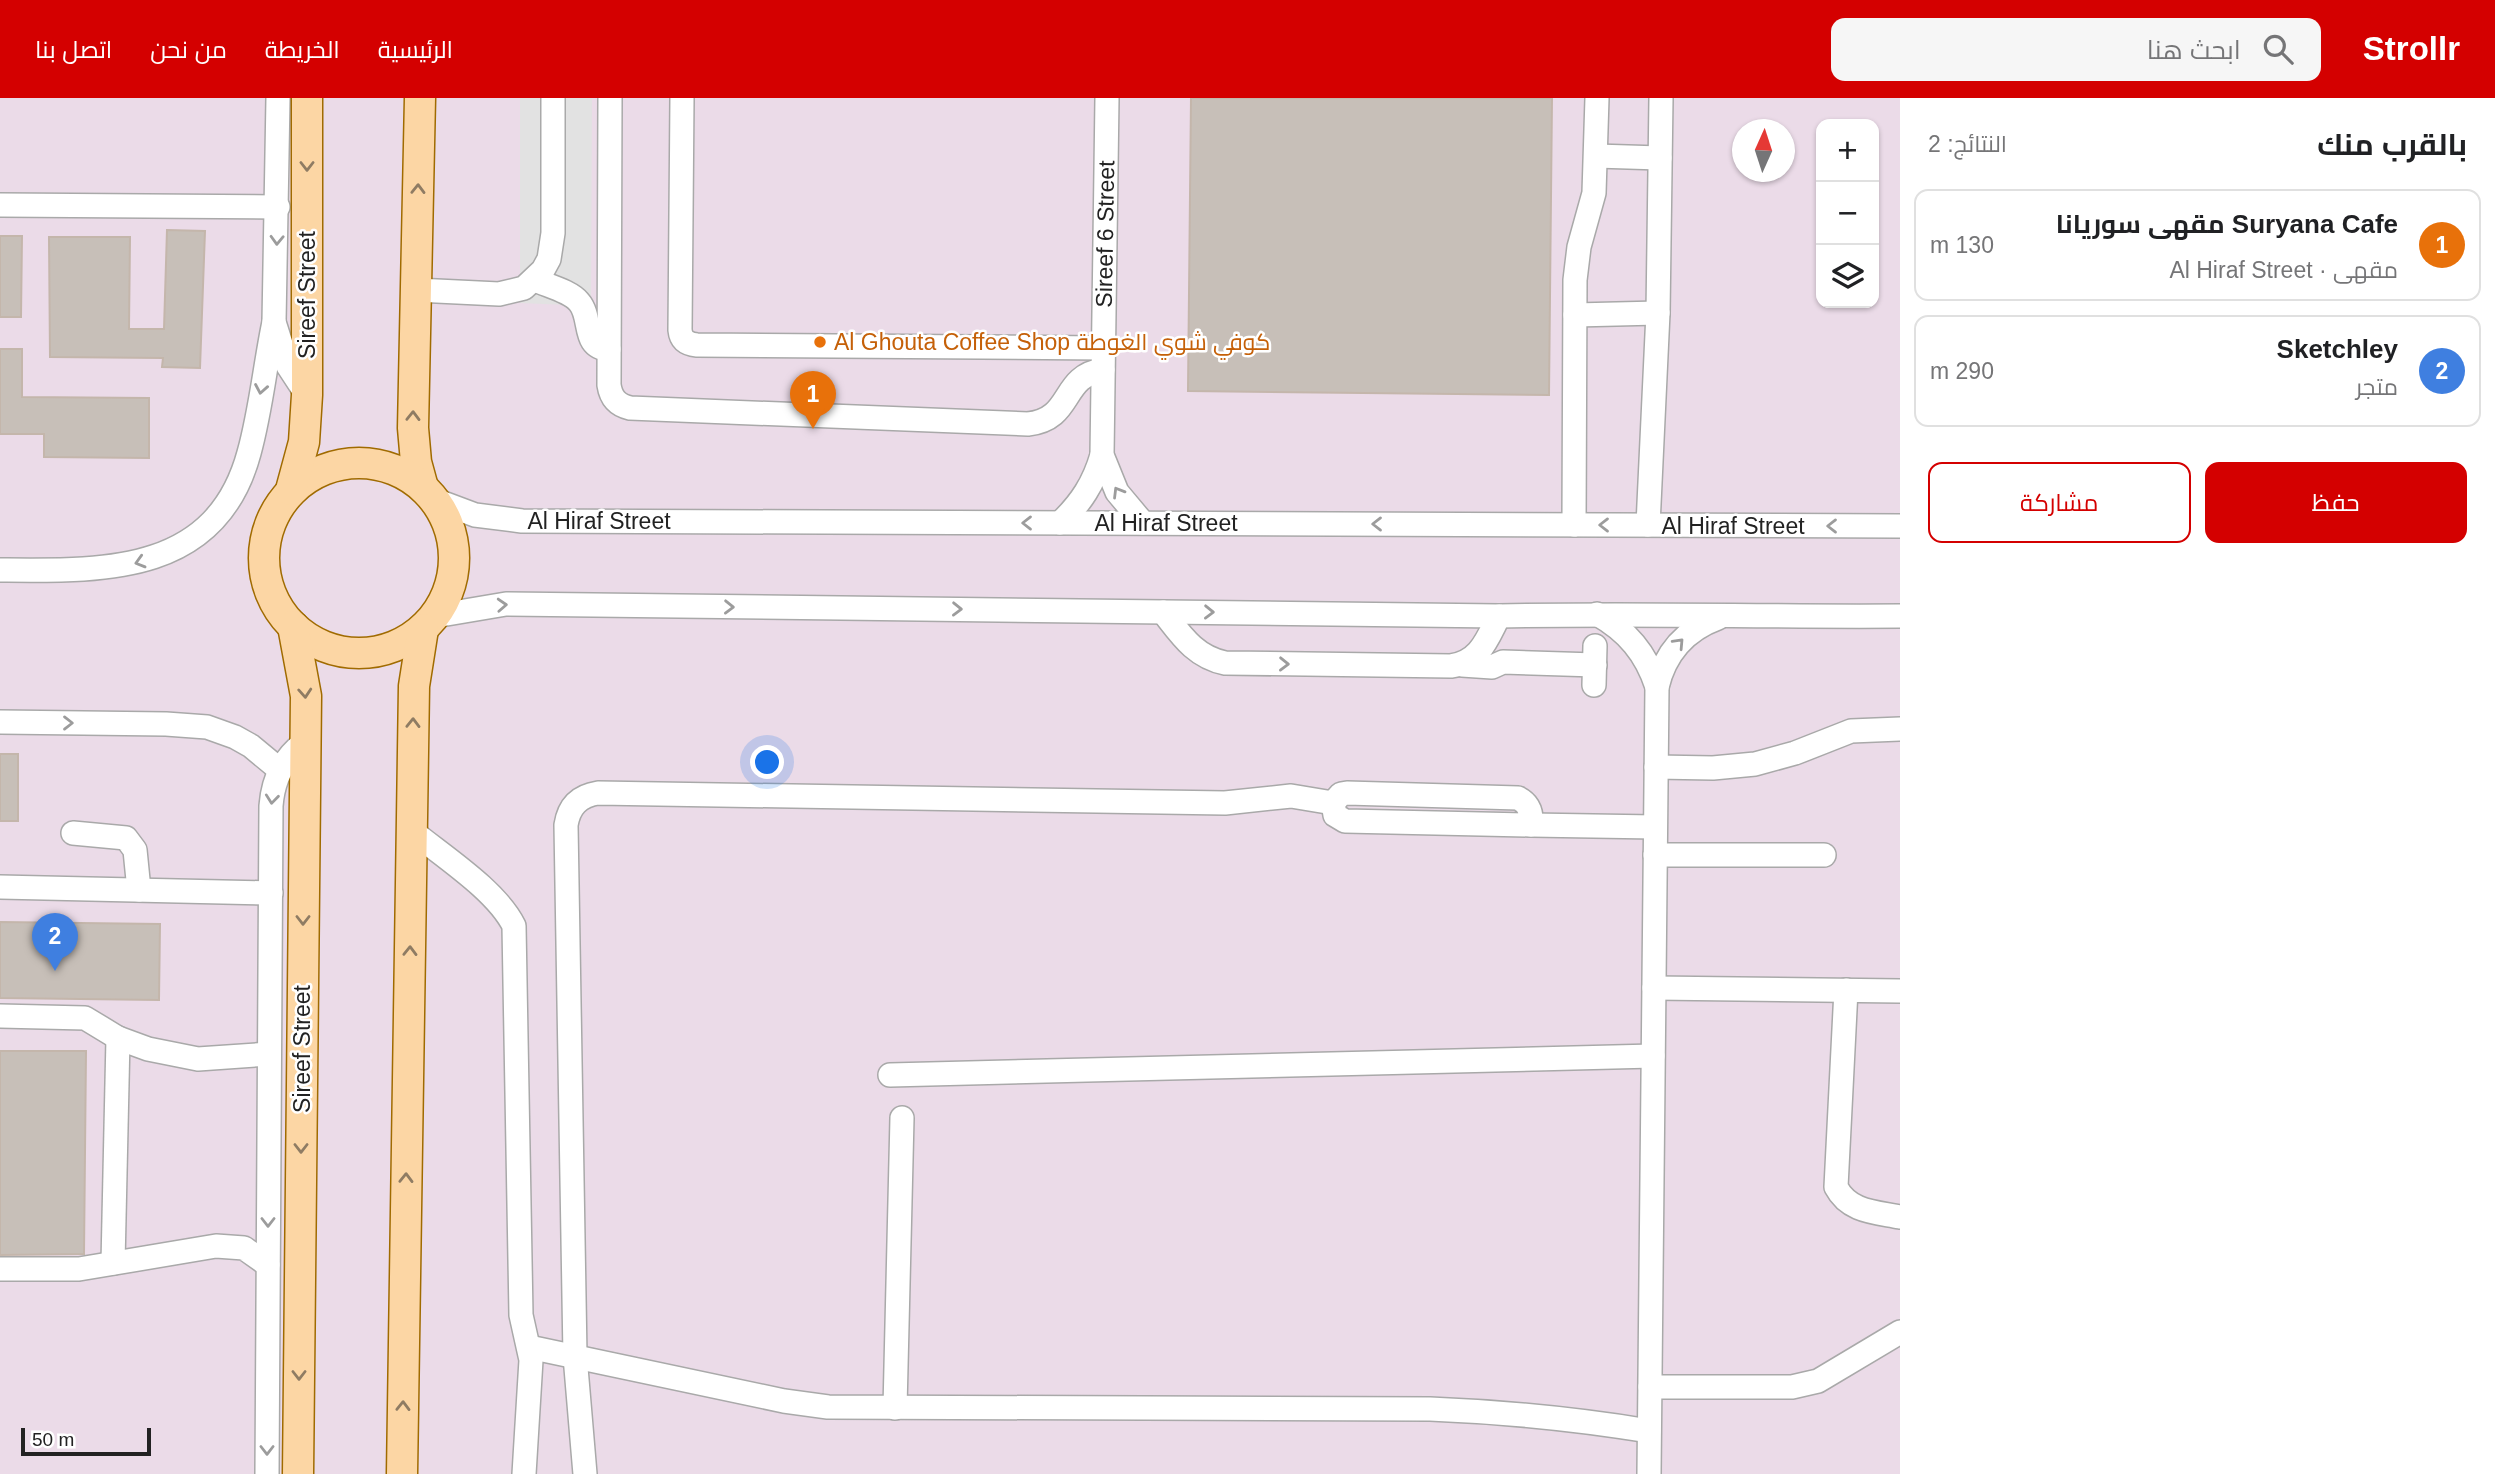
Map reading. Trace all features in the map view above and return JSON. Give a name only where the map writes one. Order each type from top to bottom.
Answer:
[{"type":"main road","name":"Sireef Street","points":[[291,490],[304,442],[307,395],[307,98]]},
{"type":"main road","points":[[402,1474],[414,686],[429,623],[450,589],[455,558],[450,528],[429,492],[416,462],[413,428],[420,98]]},
{"type":"main road","points":[[429,492],[395,470],[369,463],[342,464],[317,472],[291,490],[276,512],[265,541],[265,572],[274,601],[293,626],[316,643],[343,652],[372,652],[399,644],[429,623]]},
{"type":"main road","name":"Sireef Street","points":[[293,626],[306,696],[299,1474]]},
{"type":"street","points":[[0,570],[110,568],[137,563],[163,554],[187,541],[208,525],[227,505],[240,480],[249,453],[274,322],[278,98]]},
{"type":"street","points":[[416,290],[499,294],[524,288],[535,280],[550,259],[553,98]]},
{"type":"street","points":[[610,98],[609,386],[618,403],[631,408],[1028,424],[1045,420],[1060,409],[1079,380],[1103,359]]},
{"type":"street","points":[[682,98],[680,330],[687,343],[1103,359]]},
{"type":"street","name":"Sireef 6 Street","points":[[1060,523],[1087,492],[1102,455],[1107,98]]},
{"type":"street","points":[[1574,525],[1576,264],[1594,193],[1597,98]]},
{"type":"street","points":[[1648,525],[1658,313],[1661,98]]},
{"type":"street","points":[[1596,156],[1660,158]]},
{"type":"street","points":[[0,205],[278,207]]},
{"type":"street","points":[[535,280],[577,300],[584,310],[590,339],[598,347],[609,349]]},
{"type":"street","points":[[1575,315],[1658,313]]},
{"type":"street","points":[[274,322],[288,366],[307,395]]},
{"type":"street","name":"Sireef 6 Street","points":[[1102,455],[1117,492],[1143,523]]},
{"type":"street","name":"Al Hiraf Street","points":[[429,492],[475,515],[522,521],[1900,526]]},
{"type":"street","points":[[429,623],[506,604],[1163,612],[1494,626],[1597,614],[1721,617],[1900,616]]},
{"type":"street","points":[[1163,612],[1196,651],[1225,663],[1492,667],[1503,662],[1595,665]]},
{"type":"street","points":[[1597,614],[1630,639],[1647,661],[1657,687]]},
{"type":"street","points":[[1649,1474],[1657,687],[1663,666],[1674,648],[1695,628],[1721,617]]},
{"type":"street","points":[[1494,626],[1494,650],[1503,662]]},
{"type":"street","points":[[1462,665],[1479,654],[1494,626]]},
{"type":"street","points":[[0,722],[207,727],[251,746],[280,770]]},
{"type":"street","points":[[1656,767],[1713,768],[1755,764],[1785,756],[1851,731],[1900,729]]},
{"type":"street","points":[[267,1474],[271,806],[280,770],[294,750],[305,742]]},
{"type":"street","points":[[585,1474],[575,1356],[566,825],[571,809],[582,797],[598,793],[1225,803],[1291,796],[1333,803],[1335,815],[1345,821],[1655,827]]},
{"type":"street","points":[[412,831],[506,909],[514,926],[521,1315],[531,1367],[524,1474]]},
{"type":"street","points":[[73,833],[126,838],[135,850],[139,890]]},
{"type":"street","points":[[1655,855],[1824,855]]},
{"type":"street","points":[[0,887],[271,893]]},
{"type":"street","points":[[1654,988],[1900,991]]},
{"type":"street","points":[[1846,990],[1836,1187],[1853,1207],[1900,1217]]},
{"type":"street","points":[[0,1016],[85,1018],[118,1038],[148,1049],[198,1059],[270,1054]]},
{"type":"street","points":[[113,1264],[118,1038]]},
{"type":"street","points":[[890,1076],[1653,1056]]},
{"type":"street","points":[[895,1408],[902,1118]]},
{"type":"street","points":[[0,1269],[79,1269],[216,1246],[243,1248],[268,1265]]},
{"type":"street","points":[[1650,1387],[1792,1387],[1818,1381],[1900,1332]]},
{"type":"street","points":[[529,1347],[784,1401],[828,1406],[1430,1409],[1583,1420],[1650,1432]]},
{"type":"shaded area","points":[[0,98],[1900,98],[1900,1474],[0,1474]]},
{"type":"shaded area","points":[[520,98],[592,98],[591,306],[520,303]]},
{"type":"building","points":[[1191,98],[1552,98],[1549,395],[1188,391]]},
{"type":"building","points":[[167,230],[205,231],[200,368],[162,367],[163,358],[50,357],[49,237],[130,237],[129,329],[164,329]]},
{"type":"building","points":[[0,236],[22,236],[21,317],[0,317]]},
{"type":"building","points":[[0,349],[22,349],[22,397],[149,398],[149,458],[44,457],[44,434],[0,434]]},
{"type":"building","points":[[0,754],[18,754],[18,821],[0,821]]},
{"type":"building","points":[[0,922],[160,924],[159,1000],[0,998]]},
{"type":"building","points":[[0,1051],[86,1051],[84,1254],[0,1255]]},
{"type":"place","name":"Al Ghouta Coffee Shop كوفي شوي الغوطة","points":[[820,342]]},
{"type":"place","name":"Suryana Cafe مقهى سوريانا","points":[[813,429]]},
{"type":"place","name":"Sketchley","points":[[55,971]]}]
